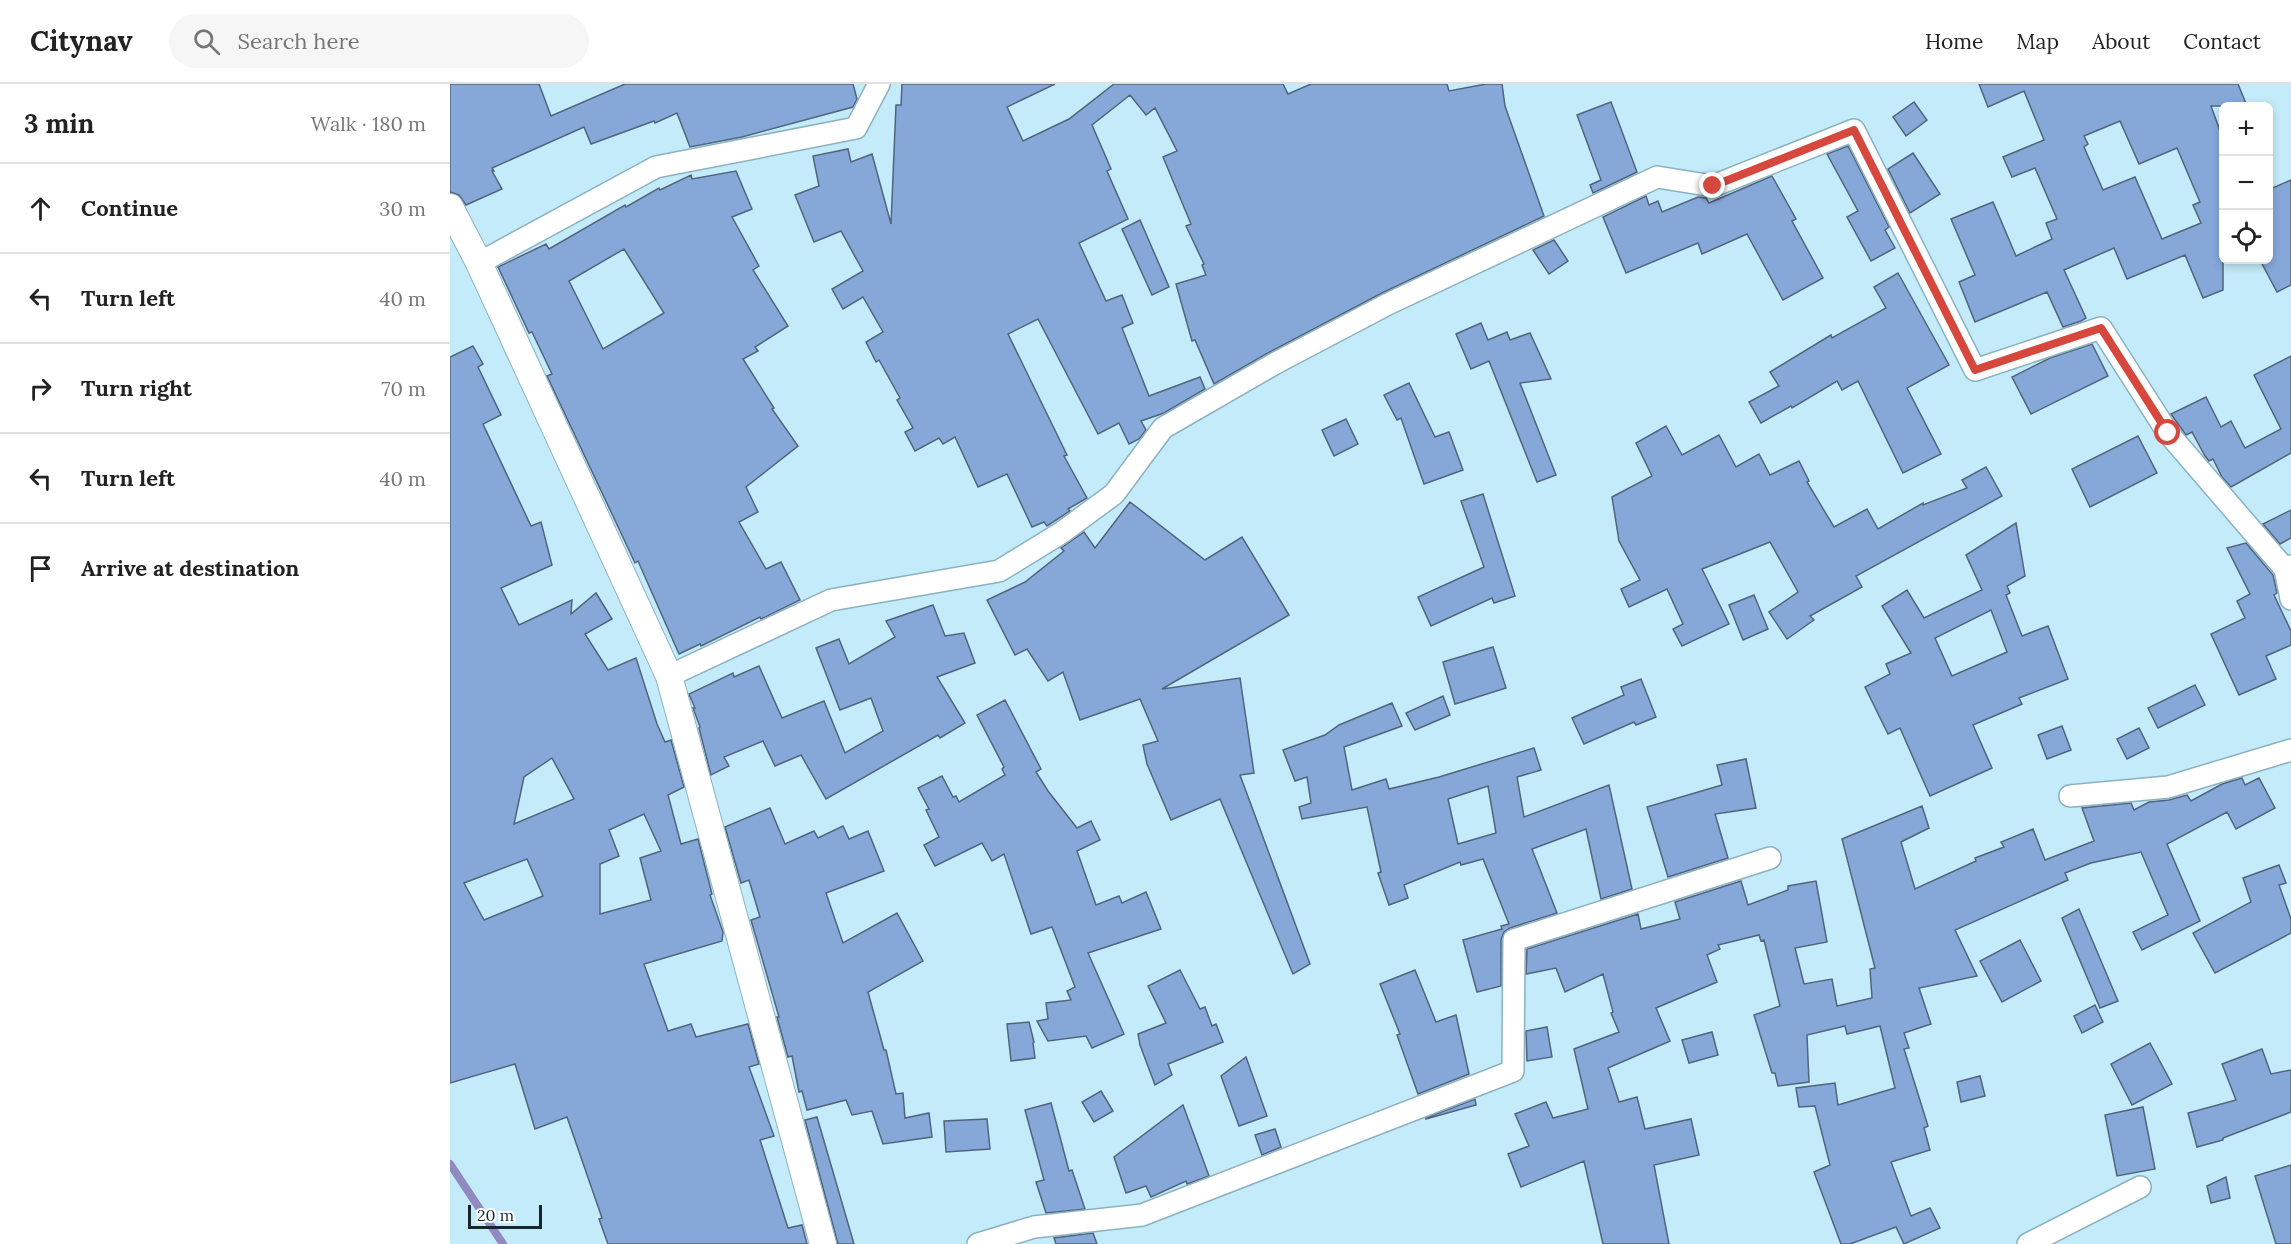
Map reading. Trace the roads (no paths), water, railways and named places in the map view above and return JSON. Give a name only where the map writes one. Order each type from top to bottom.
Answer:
[{"type":"street","points":[[479,262],[656,167],[856,128],[879,84]]},
{"type":"street","points":[[669,676],[831,600],[999,571],[1061,533],[1114,494],[1163,428],[1274,364],[1388,304],[1657,177],[1713,186],[1854,130],[1975,370],[2101,328],[2168,433],[2288,568],[2291,599]]},
{"type":"street","points":[[450,207],[479,262],[669,676],[823,1244]]},
{"type":"street","points":[[2070,796],[2168,787],[2291,750]]},
{"type":"street","points":[[978,1244],[1034,1227],[1142,1215],[1514,1071],[1514,940],[1770,858]]},
{"type":"street","points":[[2028,1244],[2140,1187]]},
{"type":"waterway","points":[[450,1164],[503,1244]]}]
